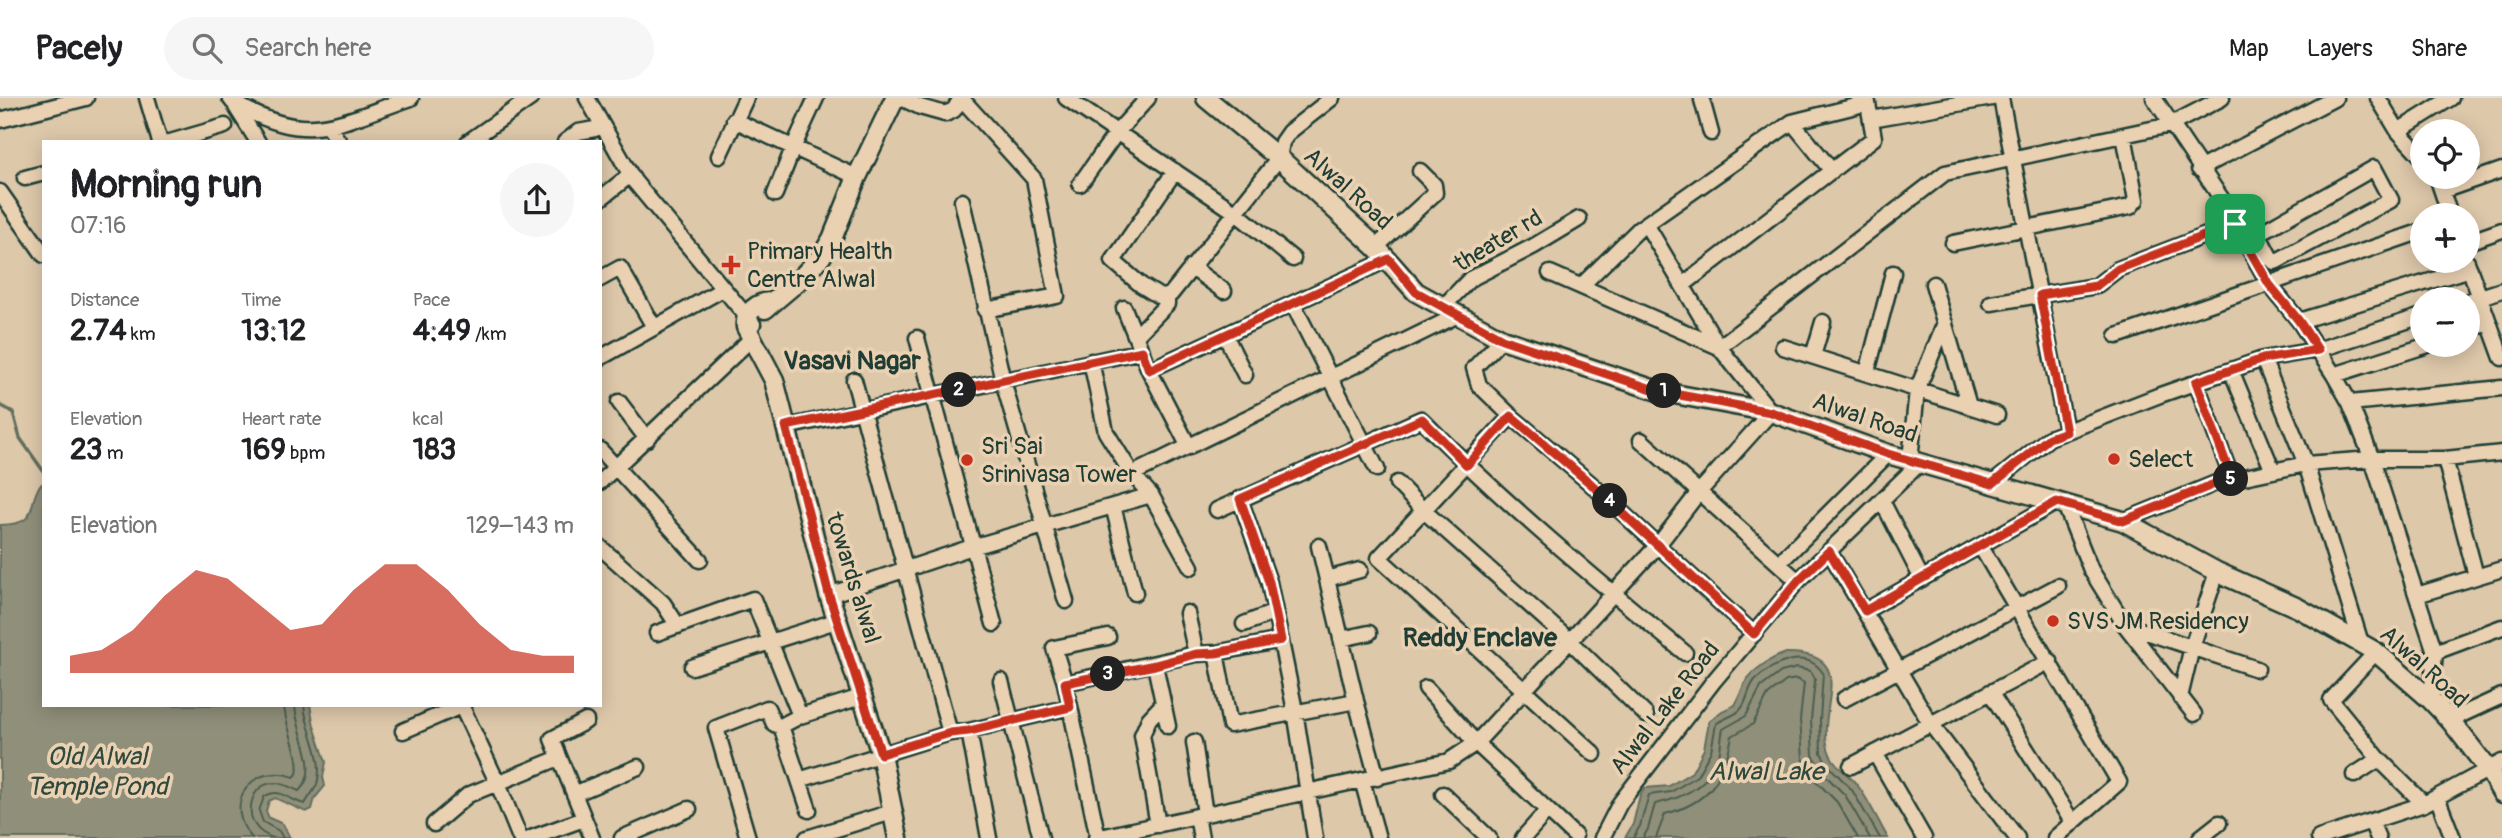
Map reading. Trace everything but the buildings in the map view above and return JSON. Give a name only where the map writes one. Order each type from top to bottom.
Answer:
[{"type":"main road","points":[[750,329],[758,315],[797,282],[821,257],[832,239],[857,177],[895,98]]},
{"type":"main road","name":"Alwal Road","points":[[1206,98],[1279,158],[1382,253],[1416,292],[1502,339],[1658,391],[1771,412],[1888,454],[2123,521],[2217,572],[2298,608],[2369,647],[2431,700],[2495,766],[2502,793]]},
{"type":"main road","name":"towards alwal","points":[[750,329],[774,380],[829,595],[881,754],[898,838]]},
{"type":"street","points":[[0,120],[86,98]]},
{"type":"street","points":[[147,98],[159,140]]},
{"type":"street","points":[[232,100],[250,113],[285,126],[328,127],[411,98]]},
{"type":"street","points":[[471,140],[531,98]]},
{"type":"street","points":[[587,98],[630,175],[723,289],[750,329],[647,439],[602,480]]},
{"type":"street","points":[[719,156],[746,98]]},
{"type":"street","points":[[775,194],[816,98]]},
{"type":"street","points":[[901,98],[945,114],[954,110],[961,98],[1034,179],[1057,296],[985,310]]},
{"type":"street","points":[[1066,98],[1235,212],[1293,258]]},
{"type":"street","points":[[1080,184],[1116,132],[1147,98]]},
{"type":"street","points":[[1136,336],[1163,308],[1167,297],[1279,158],[1282,142],[1289,132],[1332,98]]},
{"type":"street","points":[[1871,120],[1992,98]]},
{"type":"street","points":[[2001,98],[2066,432]]},
{"type":"street","points":[[2154,98],[2199,169],[2221,198],[2235,224],[2263,259],[2274,262],[2391,200],[2374,168],[2258,234],[2263,259],[2269,284],[2299,321],[2334,375],[2350,403],[2372,459],[2435,652],[2431,700]]},
{"type":"street","points":[[1720,347],[1945,173],[2170,125],[2222,98]]},
{"type":"street","points":[[2199,169],[2335,98]]},
{"type":"street","points":[[2378,98],[2398,131],[2410,144]]},
{"type":"street","points":[[2398,131],[2451,98]]},
{"type":"street","points":[[1704,99],[1711,133]]},
{"type":"street","points":[[232,100],[257,140]]},
{"type":"street","points":[[1581,286],[1646,224],[1792,122],[1868,101],[1874,138],[1683,285]]},
{"type":"street","points":[[734,120],[857,177]]},
{"type":"street","points":[[1792,122],[1832,171]]},
{"type":"street","points":[[568,140],[578,132],[602,125]]},
{"type":"street","points":[[177,140],[225,126]]},
{"type":"street","points":[[328,127],[338,140]]},
{"type":"street","points":[[1953,243],[2130,208],[2136,200],[2124,135]]},
{"type":"street","points":[[2480,178],[2502,170]]},
{"type":"street","points":[[1167,297],[1155,295],[1113,261],[1175,171]]},
{"type":"street","points":[[1149,370],[1293,304],[1382,253],[1435,193],[1434,185],[1420,171]]},
{"type":"street","points":[[25,178],[42,174]]},
{"type":"street","points":[[602,197],[630,175]]},
{"type":"street","points":[[2446,203],[2442,191],[2448,189]]},
{"type":"street","points":[[0,192],[42,250]]},
{"type":"street","points":[[962,201],[1003,381],[1066,601]]},
{"type":"street","name":"theater rd","points":[[1132,474],[1331,378],[1451,311],[1470,279],[1579,219]]},
{"type":"street","points":[[1108,637],[1054,649],[1065,683],[1097,838],[1130,834],[1201,815],[1449,761],[1476,743],[1658,545],[1699,492],[1771,412],[1720,347],[1646,224]]},
{"type":"street","points":[[1991,303],[2096,286],[2118,269],[2235,224]]},
{"type":"street","points":[[2480,238],[2502,230]]},
{"type":"street","points":[[2117,336],[2410,235]]},
{"type":"street","points":[[1191,267],[1224,291]]},
{"type":"street","points":[[602,278],[620,268],[654,327]]},
{"type":"street","points":[[1550,273],[1720,347]]},
{"type":"street","points":[[1867,373],[1893,273]]},
{"type":"street","points":[[2299,321],[2444,273]]},
{"type":"street","points":[[1933,284],[1969,406]]},
{"type":"street","points":[[602,357],[723,289]]},
{"type":"street","points":[[2480,297],[2502,290]]},
{"type":"street","points":[[1293,304],[1377,469]]},
{"type":"street","points":[[1124,308],[1149,370],[1189,447]]},
{"type":"street","points":[[2480,308],[2489,322],[2502,358]]},
{"type":"street","points":[[1992,484],[2049,438],[2263,359],[2318,350],[2410,320]]},
{"type":"street","points":[[1813,356],[1823,322]]},
{"type":"street","points":[[2480,325],[2489,322]]},
{"type":"street","points":[[1915,462],[1917,390],[1945,323]]},
{"type":"street","points":[[1226,335],[1245,374]]},
{"type":"street","points":[[917,338],[994,624]]},
{"type":"street","points":[[1502,339],[1474,368],[1479,385],[1754,634]]},
{"type":"street","points":[[1783,347],[1997,415]]},
{"type":"street","points":[[786,426],[1142,351]]},
{"type":"street","points":[[2334,375],[2410,351]]},
{"type":"street","points":[[2263,359],[2306,464],[2369,647],[2331,700],[2379,759],[2430,801],[2453,838]]},
{"type":"street","points":[[1091,361],[1106,432],[1132,474],[1151,495],[1191,566]]},
{"type":"street","points":[[2231,370],[2273,471]]},
{"type":"street","points":[[854,380],[950,733]]},
{"type":"street","points":[[2196,382],[2232,479]]},
{"type":"street","points":[[2350,403],[2502,388]]},
{"type":"street","points":[[619,402],[647,439]]},
{"type":"street","points":[[1511,416],[1378,558],[1594,754]]},
{"type":"street","points":[[1217,510],[1422,419],[1467,465],[1613,594],[1685,653]]},
{"type":"street","points":[[1641,440],[1798,581]]},
{"type":"street","points":[[602,452],[700,560]]},
{"type":"street","points":[[2123,521],[2217,483],[2306,464],[2502,453]]},
{"type":"street","points":[[1779,562],[1888,454]]},
{"type":"street","points":[[2445,458],[2476,576]]},
{"type":"street","name":"Alwal Lake Road","points":[[1602,838],[1620,803],[1713,682],[1798,581],[1882,501],[1915,462]]},
{"type":"street","points":[[1397,483],[1424,511],[1570,641],[1646,715]]},
{"type":"street","points":[[829,595],[972,547],[1151,495]]},
{"type":"street","points":[[1240,499],[1269,582],[1296,711],[1315,838]]},
{"type":"street","points":[[1882,501],[1922,579]]},
{"type":"street","points":[[1865,611],[2061,504],[2091,570],[2125,625],[2194,713]]},
{"type":"street","points":[[1113,506],[1135,593]]},
{"type":"street","points":[[1319,546],[1356,701],[1378,838]]},
{"type":"street","points":[[1981,547],[2119,782],[2055,838]]},
{"type":"street","points":[[602,549],[663,603],[678,625]]},
{"type":"street","points":[[1829,551],[1930,723],[2017,838]]},
{"type":"street","points":[[2417,595],[2502,569]]},
{"type":"street","points":[[1327,579],[1360,570]]},
{"type":"street","points":[[2180,697],[2192,646],[2217,572]]},
{"type":"street","points":[[1844,699],[2058,586]]},
{"type":"street","points":[[657,633],[753,599],[800,716]]},
{"type":"street","points":[[1244,624],[1275,612]]},
{"type":"street","points":[[1187,613],[1196,654]]},
{"type":"street","points":[[692,667],[839,620]]},
{"type":"street","points":[[2125,625],[2257,669]]},
{"type":"street","points":[[2435,652],[2502,626]]},
{"type":"street","points":[[1341,639],[1369,633]]},
{"type":"street","points":[[1065,683],[1196,654],[1216,653],[1281,640]]},
{"type":"street","points":[[1216,653],[1230,725],[1356,701]]},
{"type":"street","points":[[1851,766],[2050,661]]},
{"type":"street","points":[[1155,665],[1168,726]]},
{"type":"street","points":[[1001,681],[1041,838]]},
{"type":"street","points":[[1426,688],[1476,743],[1575,836]]},
{"type":"street","points":[[1990,692],[2073,823]]},
{"type":"street","points":[[748,838],[716,728],[768,708],[774,724],[781,726],[800,716],[864,696]]},
{"type":"street","points":[[2450,720],[2502,696]]},
{"type":"street","points":[[1158,825],[1142,735],[1149,719],[1162,705]]},
{"type":"street","points":[[403,731],[457,707]]},
{"type":"street","points":[[462,707],[520,838]]},
{"type":"street","points":[[799,780],[950,733],[1070,707]]},
{"type":"street","points":[[586,721],[552,739],[592,838]]},
{"type":"street","points":[[781,726],[809,810]]},
{"type":"street","points":[[969,731],[989,838]]},
{"type":"street","points":[[1194,742],[1201,838]]},
{"type":"street","points":[[1875,753],[1924,838]]},
{"type":"street","points":[[434,824],[468,795],[559,758]]},
{"type":"street","points":[[2354,775],[2379,759]]},
{"type":"street","points":[[574,794],[638,766]]},
{"type":"street","points":[[2319,838],[2430,801],[2495,766]]},
{"type":"street","points":[[1443,794],[1489,838]]},
{"type":"street","points":[[622,838],[689,809]]},
{"type":"street","points":[[1523,838],[1547,810]]},
{"type":"street","points":[[807,838],[892,812]]},
{"type":"street","points":[[531,838],[584,819]]},
{"type":"street","points":[[2371,822],[2378,838]]},
{"type":"street","points":[[2200,838],[2218,823]]},
{"type":"water","name":"Old Alwal Temple Pond","points":[[42,484],[42,707],[310,707],[326,762],[323,777],[325,786],[315,798],[312,809],[306,812],[275,798],[269,801],[266,811],[269,818],[283,824],[290,838],[0,838],[0,525],[21,522],[27,518]]},
{"type":"water","name":"Alwal Lake","points":[[1786,653],[1810,655],[1823,663],[1829,674],[1826,738],[1830,754],[1862,792],[1888,838],[1625,838],[1633,824],[1640,795],[1645,788],[1669,786],[1692,772],[1704,749],[1709,721],[1735,705],[1748,678],[1757,669]]},
{"type":"waterway","points":[[0,405],[13,412],[20,438],[42,469]]},
{"type":"place","name":"Primary Health Centre Alwal","points":[[731,265]]},
{"type":"place","name":"Select","points":[[2114,459]]},
{"type":"place","name":"Sri Sai Srinivasa Tower","points":[[967,460]]},
{"type":"place","name":"SVS JM Residency","points":[[2053,621]]},
{"type":"district","name":"Vasavi Nagar","points":[[852,361]]},
{"type":"district","name":"Reddy Enclave","points":[[1480,638]]},
{"type":"route","points":[[2235,224],[2269,284],[2318,350],[2263,359],[2196,382],[2232,479],[2123,521],[2057,502],[1865,611],[1829,551],[1798,581],[1754,634],[1590,483],[1511,416],[1467,465],[1422,419],[1240,499],[1269,582],[1281,640],[1216,653],[1196,654],[1065,683],[1070,707],[950,733],[881,754],[829,595],[786,426],[1142,351],[1149,370],[1389,259],[1416,292],[1502,339],[1658,391],[1771,412],[1856,440],[1888,454],[1992,484],[2049,438],[2066,432],[2040,295],[2096,286],[2118,269],[2235,224]]}]
